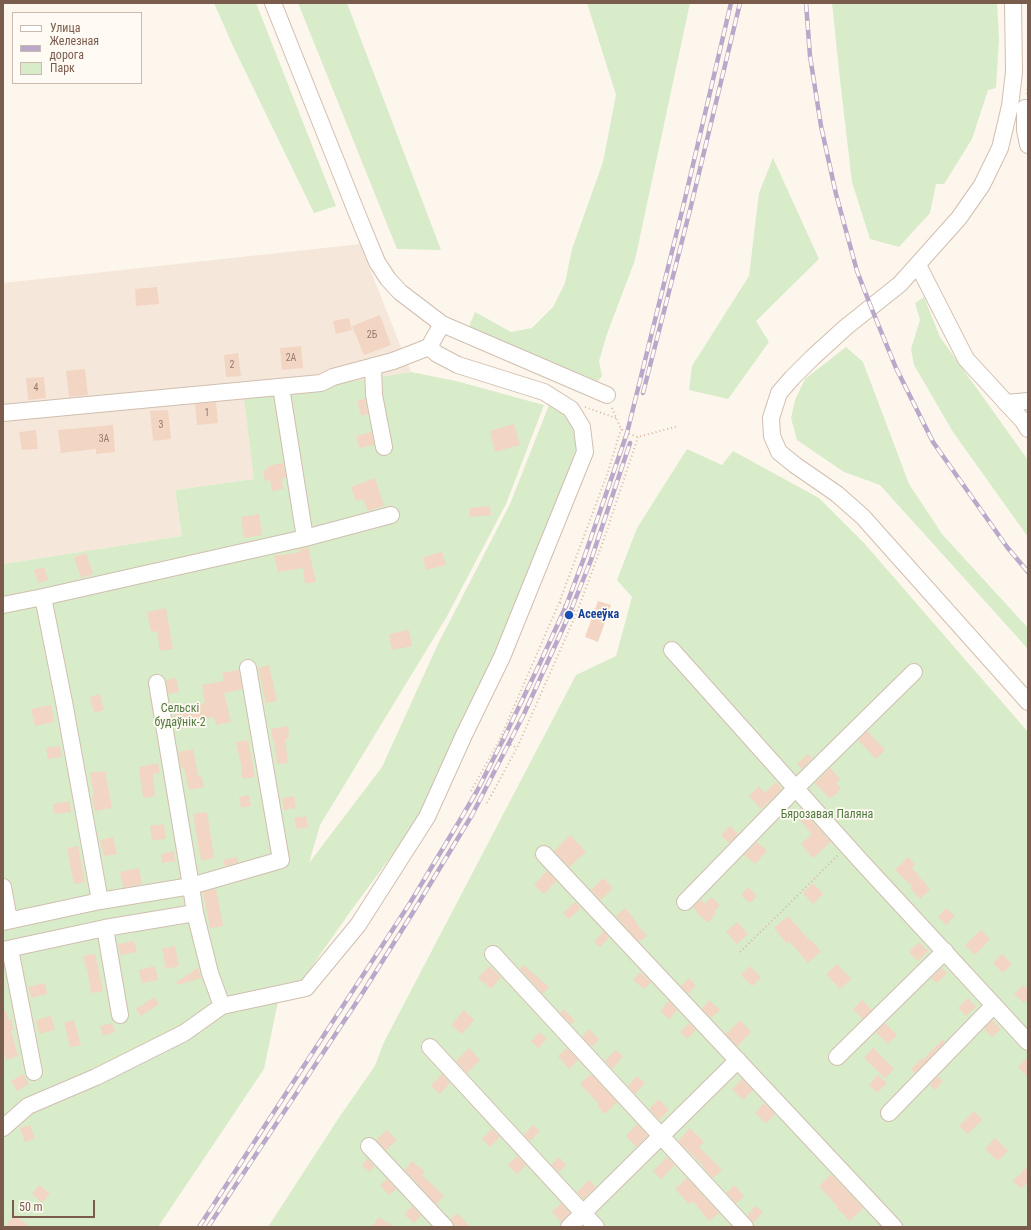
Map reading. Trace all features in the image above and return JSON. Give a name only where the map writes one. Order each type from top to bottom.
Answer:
[{"type":"street","points":[[273,3],[377,262],[388,279],[400,292],[442,324],[607,395]]},
{"type":"street","points":[[1013,3],[1014,72],[1028,145]]},
{"type":"street","points":[[1021,107],[982,185],[959,218],[900,284],[846,327],[812,358],[779,393],[771,418],[772,436],[779,452],[837,494],[874,528],[1028,702]]},
{"type":"street","points":[[918,265],[966,359],[1023,421],[1028,429]]},
{"type":"street","points":[[3,413],[321,383],[333,377],[393,360],[428,347],[442,324]]},
{"type":"street","points":[[3,1128],[28,1106],[96,1077],[184,1033],[222,1006],[306,988],[358,925],[427,817],[464,735],[502,657],[585,452],[582,427],[571,409],[544,392],[458,365],[437,354],[428,347]]},
{"type":"street","points":[[373,366],[374,395],[384,447]]},
{"type":"street","points":[[281,387],[305,538]]},
{"type":"street","points":[[1006,403],[1028,401]]},
{"type":"street","points":[[3,605],[305,538],[391,515]]},
{"type":"street","points":[[43,597],[64,702],[100,901]]},
{"type":"street","points":[[672,650],[847,845],[1028,1042]]},
{"type":"street","points":[[3,887],[6,921],[100,901],[191,886],[280,860],[248,668]]},
{"type":"street","points":[[685,902],[796,788],[914,672]]},
{"type":"street","points":[[157,683],[195,913],[210,973],[222,1006]]},
{"type":"street","points":[[544,854],[894,1227]]},
{"type":"street","points":[[34,1072],[6,949],[105,928],[195,913]]},
{"type":"street","points":[[105,928],[120,1015]]},
{"type":"street","points":[[837,1057],[944,951]]},
{"type":"street","points":[[493,954],[745,1227]]},
{"type":"street","points":[[889,1113],[994,1005]]},
{"type":"street","points":[[430,1048],[596,1227]]},
{"type":"street","points":[[570,1227],[738,1060]]},
{"type":"street","points":[[369,1146],[445,1227]]},
{"type":"path","points":[[607,395],[621,429],[627,433],[638,437],[678,426]]},
{"type":"path","points":[[471,791],[500,739],[559,603],[606,479],[621,429]]},
{"type":"path","points":[[487,803],[517,748],[577,612],[604,539],[638,437]]},
{"type":"path","points":[[559,603],[577,612]]},
{"type":"path","points":[[500,739],[517,748]]},
{"type":"path","points":[[740,952],[815,879],[847,845]]},
{"type":"shaded area","points":[[360,244],[411,372],[370,379],[254,479],[175,490],[182,536],[3,564],[3,283]]},
{"type":"green space","points":[[214,3],[256,3],[336,206],[314,213],[232,44]]},
{"type":"green space","points":[[298,3],[347,3],[441,250],[397,249]]},
{"type":"green space","points":[[587,3],[690,3],[635,260],[607,334],[599,361],[602,376],[598,381],[516,349],[469,327],[475,312],[511,332],[532,328],[553,307],[565,283],[572,249],[603,162],[616,95]]},
{"type":"green space","points":[[832,3],[997,3],[999,39],[996,88],[988,90],[972,139],[944,184],[936,184],[930,213],[899,247],[870,239],[852,182]]},
{"type":"green space","points":[[773,158],[819,259],[756,321],[769,342],[728,399],[689,390],[692,366],[749,276],[759,193]]},
{"type":"green space","points":[[924,297],[940,337],[1028,460],[1028,537],[953,432],[914,365],[911,349],[920,320],[915,303]]},
{"type":"green space","points":[[846,347],[863,362],[909,484],[942,534],[1028,628],[1028,649],[880,485],[844,472],[797,440],[791,418],[795,400],[805,379]]},
{"type":"green space","name":"Сельскі будаўнік-2","points":[[411,372],[456,381],[544,405],[506,504],[446,618],[320,825],[309,863],[382,767],[438,644],[510,504],[549,405],[566,414],[575,428],[577,447],[478,694],[418,820],[303,979],[281,987],[264,1069],[158,1227],[3,1227],[3,564],[182,536],[175,490],[254,479],[244,399]]},
{"type":"green space","name":"Бярозавая Паляна","points":[[687,449],[722,465],[733,451],[819,498],[864,543],[1028,732],[1028,1227],[268,1227],[340,1116],[375,1066],[383,1044],[576,675],[616,656],[632,597],[617,580],[637,528]]},
{"type":"building","points":[[157,287],[159,304],[136,306],[135,289]]},
{"type":"building","points":[[380,315],[391,345],[364,355],[352,326]]},
{"type":"building","points":[[349,318],[352,330],[336,334],[333,321]]},
{"type":"building","points":[[301,346],[303,368],[282,370],[280,348]]},
{"type":"building","points":[[238,353],[241,376],[226,377],[224,355]]},
{"type":"building","points":[[85,369],[88,395],[69,397],[66,371]]},
{"type":"building","points":[[44,377],[46,398],[28,400],[26,378]]},
{"type":"building","points":[[365,399],[368,414],[361,416],[357,401]]},
{"type":"building","points":[[216,402],[218,423],[197,425],[195,404]]},
{"type":"building","points":[[168,410],[171,439],[153,441],[150,411]]},
{"type":"building","points":[[514,424],[520,445],[495,452],[490,431]]},
{"type":"building","points":[[113,425],[115,452],[96,454],[96,449],[61,453],[58,430]]},
{"type":"building","points":[[36,430],[38,449],[22,450],[19,432]]},
{"type":"building","points":[[372,432],[374,445],[359,448],[356,436]]},
{"type":"building","points":[[283,463],[286,477],[282,478],[283,489],[272,491],[270,480],[265,481],[263,470],[268,469],[268,466]]},
{"type":"building","points":[[375,478],[384,506],[368,511],[363,499],[356,501],[351,487]]},
{"type":"building","points":[[490,506],[491,515],[470,517],[470,508]]},
{"type":"building","points":[[259,514],[262,535],[244,538],[241,517]]},
{"type":"building","points":[[308,547],[316,582],[305,584],[303,568],[278,572],[274,556],[300,552],[299,549]]},
{"type":"building","points":[[442,552],[446,565],[426,570],[423,557]]},
{"type":"building","points":[[86,553],[93,574],[81,578],[74,557]]},
{"type":"building","points":[[44,567],[48,580],[38,583],[34,570]]},
{"type":"building","points":[[598,601],[611,605],[598,642],[585,637]]},
{"type":"building","points":[[166,608],[173,649],[160,651],[157,631],[151,632],[147,612]]},
{"type":"building","points":[[409,630],[412,646],[392,650],[389,634]]},
{"type":"building","points":[[269,665],[277,701],[266,703],[258,668]]},
{"type":"building","points":[[239,670],[242,689],[224,693],[231,722],[216,725],[214,717],[184,723],[185,728],[176,730],[173,715],[192,710],[191,705],[205,703],[202,685],[224,681],[222,673]]},
{"type":"building","points":[[176,678],[179,692],[168,694],[166,680]]},
{"type":"building","points":[[100,694],[104,710],[94,713],[90,697]]},
{"type":"building","points":[[51,705],[54,722],[35,726],[31,709]]},
{"type":"building","points":[[288,726],[289,738],[285,739],[288,763],[277,764],[271,729]]},
{"type":"building","points":[[867,731],[885,750],[876,759],[858,740]]},
{"type":"building","points":[[248,740],[255,777],[242,779],[242,769],[236,742]]},
{"type":"building","points":[[60,746],[62,757],[48,759],[46,748]]},
{"type":"building","points":[[193,749],[198,776],[201,775],[204,787],[189,790],[184,768],[181,768],[178,752]]},
{"type":"building","points":[[808,754],[812,758],[802,769],[797,764]]},
{"type":"building","points":[[158,763],[160,773],[153,774],[155,796],[143,798],[139,767]]},
{"type":"building","points":[[830,768],[840,779],[836,783],[841,789],[830,799],[815,783]]},
{"type":"building","points":[[105,771],[112,808],[95,811],[90,773]]},
{"type":"building","points":[[776,782],[782,789],[761,809],[749,796],[759,786],[765,793]]},
{"type":"building","points":[[249,795],[251,806],[241,808],[239,797]]},
{"type":"building","points":[[294,796],[296,808],[284,810],[282,798]]},
{"type":"building","points":[[70,801],[71,812],[54,814],[53,804]]},
{"type":"building","points":[[803,811],[831,842],[813,858],[801,844],[812,834],[797,816]]},
{"type":"building","points":[[207,812],[214,858],[201,861],[193,814]]},
{"type":"building","points":[[306,816],[308,827],[296,829],[294,818]]},
{"type":"building","points":[[164,824],[166,839],[152,840],[150,826]]},
{"type":"building","points":[[730,826],[738,834],[729,843],[721,835]]},
{"type":"building","points":[[570,835],[586,852],[569,867],[554,851]]},
{"type":"building","points":[[113,837],[117,854],[104,856],[100,840]]},
{"type":"building","points":[[757,842],[767,851],[755,864],[744,855]]},
{"type":"building","points":[[78,846],[85,882],[74,884],[67,848]]},
{"type":"building","points":[[174,851],[175,861],[162,863],[161,854]]},
{"type":"building","points":[[237,857],[238,863],[225,866],[223,860]]},
{"type":"building","points":[[908,857],[915,864],[912,868],[930,889],[920,899],[910,888],[912,886],[895,870]]},
{"type":"building","points":[[139,868],[142,884],[123,888],[120,872]]},
{"type":"building","points":[[547,871],[556,881],[544,894],[534,885]]},
{"type":"building","points":[[603,878],[613,888],[601,900],[591,890]]},
{"type":"building","points":[[813,883],[823,894],[813,904],[803,893]]},
{"type":"building","points":[[748,887],[757,896],[750,903],[741,895]]},
{"type":"building","points":[[216,889],[223,926],[210,928],[203,892]]},
{"type":"building","points":[[711,897],[720,905],[708,923],[693,907],[701,900],[705,904]]},
{"type":"building","points":[[575,902],[581,908],[569,919],[563,913]]},
{"type":"building","points":[[625,908],[647,936],[639,942],[616,916]]},
{"type":"building","points":[[946,908],[955,916],[946,925],[938,917]]},
{"type":"building","points":[[788,916],[821,951],[808,963],[789,941],[786,943],[774,928]]},
{"type":"building","points":[[737,922],[748,934],[737,944],[726,932]]},
{"type":"building","points":[[981,930],[990,939],[975,955],[965,945]]},
{"type":"building","points":[[604,931],[609,938],[600,947],[594,942]]},
{"type":"building","points":[[134,941],[137,952],[120,955],[118,944]]},
{"type":"building","points":[[919,942],[928,951],[918,961],[909,952]]},
{"type":"building","points":[[175,946],[179,966],[166,969],[162,949]]},
{"type":"building","points":[[95,954],[103,991],[91,993],[87,968],[86,969],[83,956]]},
{"type":"building","points":[[1002,954],[1012,964],[1003,973],[993,963]]},
{"type":"building","points":[[837,964],[851,979],[840,989],[826,974]]},
{"type":"building","points":[[523,965],[549,987],[543,994],[520,969]]},
{"type":"building","points":[[155,966],[158,980],[142,983],[139,970]]},
{"type":"building","points":[[489,966],[501,977],[491,989],[478,978]]},
{"type":"building","points":[[750,966],[761,978],[752,986],[741,975]]},
{"type":"building","points":[[198,968],[201,978],[178,985],[176,982]]},
{"type":"building","points":[[942,968],[947,973],[937,983],[931,978]]},
{"type":"building","points":[[640,972],[651,982],[644,989],[633,980]]},
{"type":"building","points":[[689,978],[696,986],[688,994],[681,986]]},
{"type":"building","points":[[45,983],[47,994],[31,998],[28,987]]},
{"type":"building","points":[[1023,985],[1028,990],[1028,999],[1024,1003],[1014,994]]},
{"type":"building","points":[[154,997],[159,1004],[141,1016],[136,1009]]},
{"type":"building","points":[[968,998],[976,1007],[966,1016],[958,1008]]},
{"type":"building","points":[[709,1000],[720,1010],[711,1018],[702,1009]]},
{"type":"building","points":[[862,1000],[872,1010],[863,1019],[853,1009]]},
{"type":"building","points":[[669,1001],[677,1010],[669,1019],[660,1011]]},
{"type":"building","points":[[564,1009],[575,1021],[571,1024],[560,1013]]},
{"type":"building","points":[[464,1010],[474,1020],[462,1034],[451,1025]]},
{"type":"building","points":[[3,1011],[6,1011],[8,1020],[11,1019],[14,1030],[11,1030],[18,1056],[6,1060],[3,1048]]},
{"type":"building","points":[[51,1016],[55,1030],[39,1034],[36,1020]]},
{"type":"building","points":[[74,1020],[81,1045],[70,1047],[64,1023]]},
{"type":"building","points":[[740,1020],[751,1032],[737,1046],[726,1034]]},
{"type":"building","points":[[992,1020],[1001,1029],[992,1037],[984,1029]]},
{"type":"building","points":[[112,1023],[115,1032],[103,1036],[100,1026]]},
{"type":"building","points":[[689,1023],[696,1030],[687,1039],[680,1032]]},
{"type":"building","points":[[885,1023],[897,1035],[888,1044],[876,1032]]},
{"type":"building","points":[[589,1029],[599,1039],[592,1047],[582,1037]]},
{"type":"building","points":[[540,1032],[547,1039],[538,1048],[531,1041]]},
{"type":"building","points":[[942,1040],[945,1042],[915,1073],[911,1069],[922,1058],[923,1060]]},
{"type":"building","points":[[469,1048],[480,1060],[467,1073],[456,1061]]},
{"type":"building","points":[[567,1048],[578,1060],[569,1069],[558,1056]]},
{"type":"building","points":[[873,1048],[894,1069],[885,1078],[864,1058]]},
{"type":"building","points":[[615,1050],[623,1056],[612,1069],[605,1061]]},
{"type":"building","points":[[1028,1057],[1028,1077],[1018,1067]]},
{"type":"building","points":[[23,1074],[29,1084],[17,1091],[11,1081]]},
{"type":"building","points":[[442,1074],[450,1083],[440,1094],[431,1086]]},
{"type":"building","points":[[589,1075],[592,1075],[617,1102],[605,1114],[597,1106],[599,1104],[580,1084]]},
{"type":"building","points":[[878,1075],[887,1083],[877,1093],[869,1085]]},
{"type":"building","points":[[637,1076],[645,1083],[635,1094],[628,1086]]},
{"type":"building","points":[[938,1076],[943,1082],[935,1090],[930,1085]]},
{"type":"building","points":[[742,1079],[753,1090],[743,1100],[732,1089]]},
{"type":"building","points":[[659,1099],[669,1110],[659,1120],[649,1109]]},
{"type":"building","points":[[764,1103],[775,1114],[766,1123],[755,1113]]},
{"type":"building","points":[[974,1111],[982,1120],[968,1134],[959,1126]]},
{"type":"building","points":[[637,1124],[648,1136],[636,1147],[626,1136]]},
{"type":"building","points":[[30,1125],[35,1138],[25,1142],[20,1128]]},
{"type":"building","points":[[533,1125],[540,1131],[530,1141],[524,1135]]},
{"type":"building","points":[[690,1128],[704,1142],[699,1147],[722,1170],[713,1178],[702,1166],[703,1165],[678,1141]]},
{"type":"building","points":[[492,1129],[500,1137],[490,1147],[482,1139]]},
{"type":"building","points":[[387,1130],[397,1140],[386,1150],[376,1140]]},
{"type":"building","points":[[995,1138],[1008,1151],[998,1161],[985,1149]]},
{"type":"building","points":[[517,1156],[526,1165],[517,1174],[508,1165]]},
{"type":"building","points":[[559,1157],[566,1165],[559,1172],[551,1165]]},
{"type":"building","points":[[667,1157],[675,1165],[661,1179],[653,1171]]},
{"type":"building","points":[[367,1158],[374,1166],[370,1172],[362,1166]]},
{"type":"building","points":[[412,1161],[425,1172],[422,1175],[444,1196],[436,1204],[405,1170]]},
{"type":"building","points":[[1028,1166],[1028,1182],[1021,1189],[1013,1181]]},
{"type":"building","points":[[831,1174],[863,1208],[850,1221],[819,1186]]},
{"type":"building","points":[[687,1178],[719,1213],[709,1221],[693,1201],[689,1204],[675,1189]]},
{"type":"building","points":[[387,1179],[396,1189],[389,1195],[380,1185]]},
{"type":"building","points":[[589,1180],[596,1187],[583,1199],[577,1192]]},
{"type":"building","points":[[39,1185],[50,1194],[42,1203],[32,1194]]},
{"type":"building","points":[[734,1185],[744,1196],[736,1203],[726,1193]]},
{"type":"building","points":[[561,1203],[570,1213],[561,1222],[552,1212]]},
{"type":"building","points":[[412,1206],[421,1216],[414,1223],[404,1214]]},
{"type":"building","points":[[755,1206],[763,1212],[753,1223],[747,1216]]},
{"type":"building","points":[[457,1213],[470,1227],[455,1227],[451,1219]]},
{"type":"building","points":[[14,1214],[30,1227],[5,1227]]},
{"type":"building","points":[[379,1217],[394,1227],[372,1227]]},
{"type":"railway","points":[[199,1227],[410,903],[460,820],[477,791],[503,740],[566,606],[627,433],[684,203],[731,3]]},
{"type":"railway","points":[[643,393],[691,206],[740,3]]},
{"type":"railway","points":[[806,3],[810,56],[821,126],[836,194],[857,271],[871,307],[896,368],[933,442],[1007,547],[1028,572]]},
{"type":"railway","points":[[208,1227],[360,997],[472,815],[524,714],[569,615],[591,560],[630,443]]},
{"type":"place","name":"Асееўка","points":[[569,615]]}]
